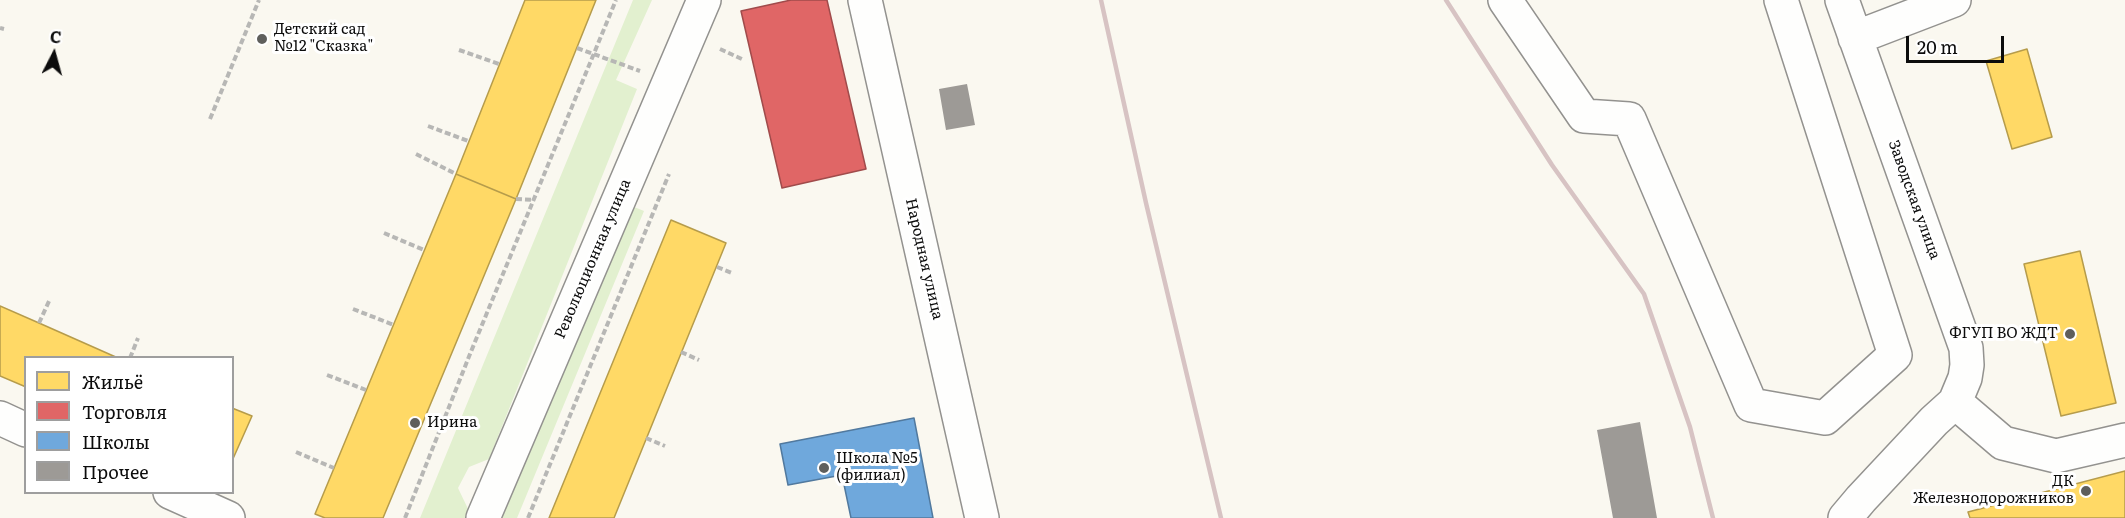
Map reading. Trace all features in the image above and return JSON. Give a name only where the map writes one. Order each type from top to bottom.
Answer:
[{"type":"street","name":"Революционная улица","points":[[483,518],[704,0]]},
{"type":"street","name":"Народная улица","points":[[865,0],[982,518]]},
{"type":"street","points":[[1505,0],[1584,116],[1629,119],[1751,405],[1825,418],[1895,356],[1781,0]]},
{"type":"street","name":"Заводская улица","points":[[1842,0],[1966,348],[1965,378],[1955,402],[1934,420],[1845,518]]},
{"type":"street","points":[[1856,38],[1954,0]]},
{"type":"street","points":[[1955,402],[2003,442],[2056,456],[2125,440]]},
{"type":"street","points":[[0,418],[24,429]]},
{"type":"street","points":[[174,494],[228,518]]},
{"type":"path","points":[[210,119],[259,0]]},
{"type":"path","points":[[405,518],[616,0]]},
{"type":"path","points":[[723,39],[719,49],[744,60]]},
{"type":"path","points":[[577,48],[669,81]]},
{"type":"path","points":[[459,50],[499,64]]},
{"type":"path","points":[[428,126],[468,141]]},
{"type":"path","points":[[416,154],[456,174]]},
{"type":"path","points":[[528,518],[672,167]]},
{"type":"path","points":[[516,199],[534,200]]},
{"type":"path","points":[[384,233],[424,250]]},
{"type":"path","points":[[717,267],[732,273]]},
{"type":"path","points":[[39,323],[50,299]]},
{"type":"path","points":[[353,309],[394,324]]},
{"type":"path","points":[[130,356],[138,338]]},
{"type":"path","points":[[681,352],[699,360]]},
{"type":"path","points":[[327,375],[366,390]]},
{"type":"path","points":[[646,438],[665,446]]},
{"type":"path","points":[[296,452],[334,468]]},
{"type":"green space","points":[[633,0],[652,0],[616,80],[637,89],[489,459],[469,467],[458,488],[470,513],[468,518],[420,518]]},
{"type":"green space","points":[[627,204],[644,211],[517,518],[499,518]]},
{"type":"building: Жильё","points":[[525,0],[596,0],[516,199],[456,174]]},
{"type":"building: Жильё","points":[[2027,49],[2052,137],[2012,149],[1986,61]]},
{"type":"building: Жильё","points":[[456,174],[516,199],[383,518],[325,518],[315,514]]},
{"type":"building: Жильё","points":[[671,220],[726,243],[614,518],[549,518]]},
{"type":"building: Жильё","name":"ФГУП ВО ЖДТ","points":[[2080,251],[2116,403],[2061,416],[2024,264]]},
{"type":"building: Жильё","points":[[0,306],[113,356],[24,356],[24,386],[0,376]]},
{"type":"building: Жильё","points":[[234,409],[252,416],[234,456]]},
{"type":"building: Жильё","name":"ДК Железнодорожников","points":[[2125,471],[2125,518],[1970,518],[1968,512]]},
{"type":"building: Торговля","points":[[791,0],[827,0],[866,169],[782,188],[741,11]]},
{"type":"building: Школы","name":"Школа №5 (филиал)","points":[[914,418],[933,518],[851,518],[842,475],[788,485],[780,444]]},
{"type":"building: Прочее","points":[[967,84],[975,125],[946,130],[939,89]]},
{"type":"building: Прочее","points":[[1640,422],[1657,518],[1613,518],[1597,430]]},
{"type":"railway","points":[[1101,0],[1146,203],[1221,518]]},
{"type":"railway","points":[[1446,0],[1552,165],[1644,294],[1690,427],[1713,518]]},
{"type":"place","name":"Детский сад №12 \"Сказка\"","points":[[262,39]]},
{"type":"place","name":"ФГУП ВО ЖДТ","points":[[2070,334]]},
{"type":"place","name":"Ирина","points":[[415,423]]},
{"type":"place","name":"Школа №5 (филиал)","points":[[824,468]]},
{"type":"place","name":"ДК Железнодорожников","points":[[2086,491]]}]
